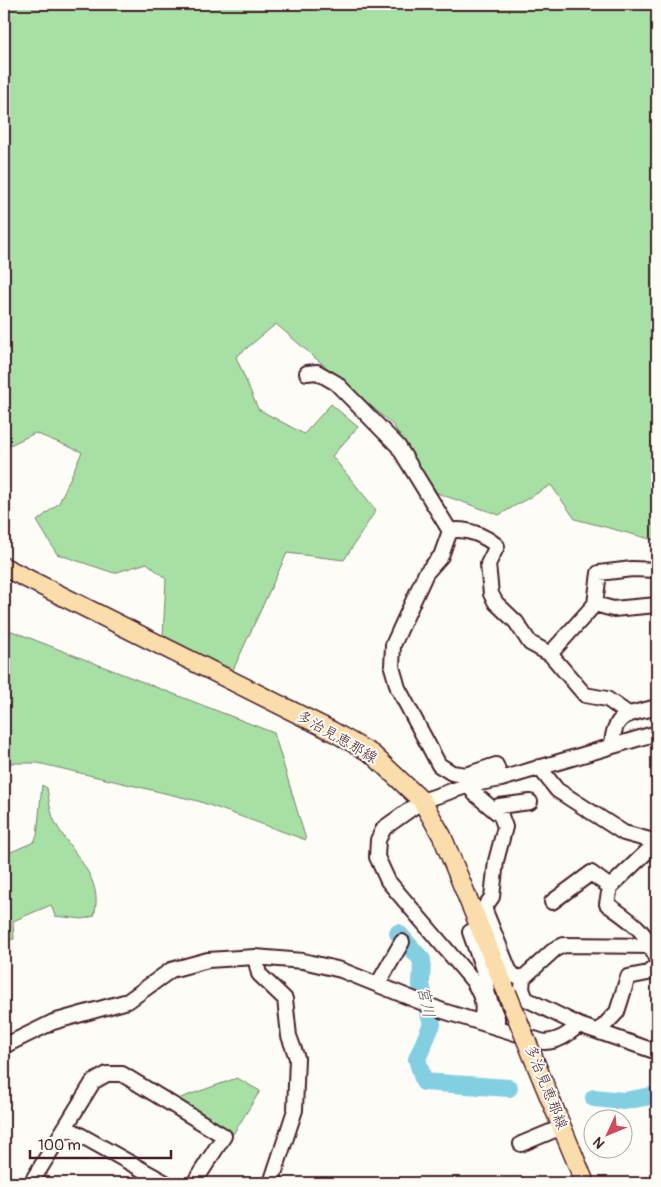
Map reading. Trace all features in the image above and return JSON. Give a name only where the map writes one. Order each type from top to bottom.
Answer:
[{"type":"main road","name":"多治見恵那線","points":[[4,567],[332,731],[372,754],[422,801],[442,836],[479,916],[507,993],[585,1183]]},
{"type":"street","points":[[307,373],[317,372],[336,383],[398,446],[450,531]]},
{"type":"street","points":[[450,531],[459,529],[487,538],[497,546],[488,564],[491,594],[496,603],[516,622],[530,643],[550,654],[585,695],[607,699],[627,713]]},
{"type":"street","points":[[450,531],[441,556],[426,573],[393,645],[392,667],[398,688],[439,765],[452,773],[466,775],[496,765],[501,779]]},
{"type":"street","points":[[550,654],[595,604],[599,573],[632,569],[657,570]]},
{"type":"street","points":[[595,604],[613,609],[657,606]]},
{"type":"street","points":[[612,745],[613,730],[627,713],[657,707]]},
{"type":"street","points":[[481,1022],[483,998],[473,981],[388,881],[377,857],[378,840],[384,828],[422,801],[469,785],[501,779],[657,733]]},
{"type":"street","points":[[539,767],[557,790],[624,833],[657,842]]},
{"type":"street","points":[[469,785],[475,794],[495,809],[501,816],[505,826],[492,884],[492,897],[470,932],[485,976],[488,996],[496,1013],[497,1027]]},
{"type":"street","points":[[495,809],[500,806],[530,802]]},
{"type":"street","points":[[600,1030],[617,1012],[628,977],[648,973],[657,964],[652,946],[641,930],[607,904],[610,887],[657,842]]},
{"type":"street","points":[[552,902],[591,873],[610,887]]},
{"type":"street","points":[[479,916],[514,976],[523,978]]},
{"type":"street","points":[[378,984],[402,942]]},
{"type":"street","points":[[652,946],[564,945],[554,949],[523,978],[522,989],[526,999],[579,1025],[600,1030],[657,1052]]},
{"type":"street","points":[[4,1046],[53,1022],[128,1001],[171,970],[208,960],[255,957],[322,965],[378,984],[443,1011],[544,1042],[556,1042],[579,1025]]},
{"type":"street","points":[[255,957],[259,974],[285,999],[289,1036],[298,1058],[295,1110],[272,1183]]},
{"type":"street","points":[[31,1183],[93,1082],[107,1074],[122,1074],[224,1136],[194,1183]]},
{"type":"street","points":[[66,1127],[166,1183]]},
{"type":"street","points":[[521,1144],[562,1127]]},
{"type":"green space","points":[[4,4],[657,4],[657,536],[654,540],[575,519],[551,485],[499,515],[437,493],[393,425],[276,324],[236,357],[258,409],[304,434],[331,404],[358,427],[332,456],[376,510],[344,560],[287,553],[233,670],[163,637],[166,579],[147,563],[114,573],[57,554],[37,521],[59,503],[82,452],[35,433],[4,448]]},
{"type":"green space","points":[[4,628],[274,733],[306,840],[198,801],[38,763],[4,763]]},
{"type":"green space","points":[[42,785],[47,788],[55,822],[91,878],[95,889],[94,916],[83,919],[55,916],[51,905],[13,921],[14,939],[5,940],[4,855],[34,842],[37,836]]},
{"type":"green space","points":[[237,1078],[260,1091],[233,1134],[175,1100]]},
{"type":"waterway","name":"宮川","points":[[398,933],[422,960],[421,985],[432,1024],[417,1059],[424,1082],[509,1088]]},
{"type":"waterway","name":"宮川","points":[[594,1098],[624,1101],[657,1095]]}]
